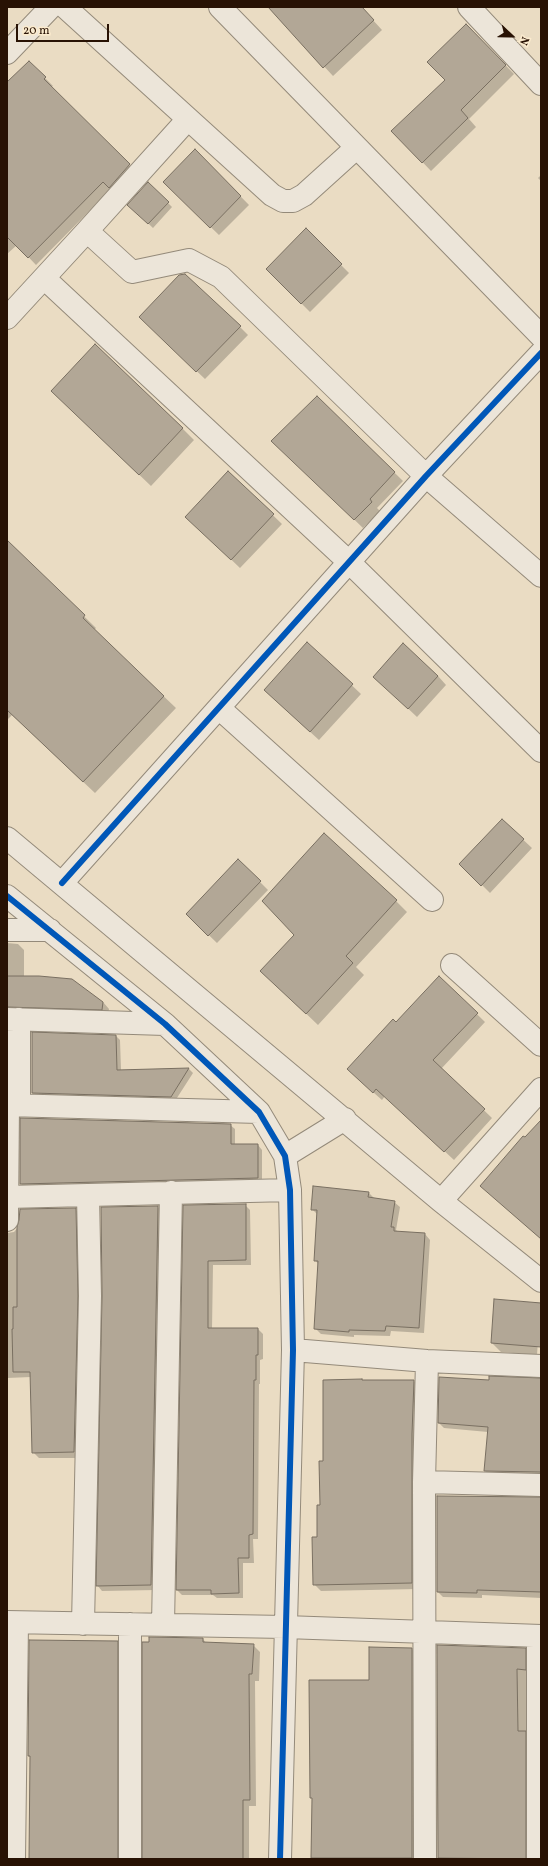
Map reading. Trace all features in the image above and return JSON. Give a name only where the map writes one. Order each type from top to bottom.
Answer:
[{"type":"street","points":[[7,53],[51,7]]},
{"type":"street","points":[[65,7],[272,195],[283,200],[293,201],[304,195],[356,148]]},
{"type":"street","points":[[220,7],[541,336]]},
{"type":"street","points":[[469,7],[541,84]]},
{"type":"street","points":[[7,318],[188,119]]},
{"type":"street","points":[[87,231],[132,272],[189,260],[222,277],[426,476],[541,576]]},
{"type":"street","points":[[44,278],[350,563],[541,751]]},
{"type":"street","points":[[62,883],[350,563],[426,476],[541,354]]},
{"type":"street","points":[[219,708],[432,900]]},
{"type":"street","points":[[7,838],[442,1201],[541,1281]]},
{"type":"street","points":[[7,896],[165,1024],[259,1112],[285,1156],[290,1190],[293,1350],[280,1859]]},
{"type":"street","points":[[7,930],[50,930]]},
{"type":"street","points":[[452,965],[541,1045]]},
{"type":"street","points":[[7,1220],[13,1019],[165,1024]]},
{"type":"street","points":[[442,1201],[541,1089]]},
{"type":"street","points":[[11,1105],[259,1112]]},
{"type":"street","points":[[285,1156],[344,1119]]},
{"type":"street","points":[[7,1197],[290,1190]]},
{"type":"street","points":[[163,1625],[171,1192]]},
{"type":"street","points":[[83,1624],[90,1296],[88,1195]]},
{"type":"street","points":[[293,1350],[427,1361],[541,1366]]},
{"type":"street","points":[[425,1859],[424,1482],[427,1361]]},
{"type":"street","points":[[424,1482],[541,1485]]},
{"type":"street","points":[[14,1859],[11,1768],[12,1622],[285,1627],[539,1636],[538,1859]]},
{"type":"street","points":[[130,1624],[130,1859]]},
{"type":"building","points":[[268,7],[362,7],[374,20],[323,68]]},
{"type":"building","points":[[466,24],[506,65],[461,110],[468,118],[422,163],[391,131],[445,80],[427,62]]},
{"type":"building","points":[[29,61],[46,77],[44,79],[130,164],[109,188],[103,182],[28,258],[7,237],[7,82]]},
{"type":"building","points":[[195,149],[241,196],[210,228],[163,182]]},
{"type":"building","points":[[148,182],[169,202],[148,224],[127,205]]},
{"type":"building","points":[[306,228],[342,264],[301,304],[266,269]]},
{"type":"building","points":[[185,274],[241,326],[196,372],[139,317],[179,275]]},
{"type":"building","points":[[95,344],[183,428],[139,475],[51,391]]},
{"type":"building","points":[[317,396],[395,472],[370,499],[372,502],[354,520],[271,441]]},
{"type":"building","points":[[228,471],[274,514],[231,560],[185,517]]},
{"type":"building","points":[[7,540],[85,615],[83,618],[164,696],[83,782],[7,710]]},
{"type":"building","points":[[307,642],[353,684],[310,732],[264,690]]},
{"type":"building","points":[[403,643],[438,676],[408,709],[373,677]]},
{"type":"building","points":[[502,819],[524,839],[481,886],[459,864]]},
{"type":"building","points":[[324,833],[397,900],[346,956],[353,963],[306,1014],[260,971],[294,935],[262,901]]},
{"type":"building","points":[[238,859],[261,881],[208,936],[186,914]]},
{"type":"building","points":[[7,976],[39,976],[72,979],[103,1002],[102,1010],[7,1007]]},
{"type":"building","points":[[439,976],[478,1013],[433,1060],[485,1109],[444,1152],[376,1089],[373,1093],[347,1069],[393,1019],[396,1022]]},
{"type":"building","points":[[32,1032],[116,1035],[117,1070],[189,1068],[171,1097],[32,1093]]},
{"type":"building","points":[[20,1118],[231,1124],[231,1144],[258,1144],[258,1178],[20,1184]]},
{"type":"building","points":[[541,1120],[541,1239],[480,1186],[523,1136],[525,1137]]},
{"type":"building","points":[[313,1186],[369,1192],[368,1197],[395,1201],[391,1227],[394,1227],[394,1231],[425,1233],[419,1328],[386,1326],[385,1331],[349,1330],[349,1332],[314,1329],[318,1261],[314,1261],[317,1210],[311,1210]]},
{"type":"building","points":[[246,1204],[246,1260],[208,1261],[208,1328],[258,1328],[258,1355],[256,1355],[256,1380],[254,1380],[253,1534],[249,1535],[249,1558],[238,1558],[239,1593],[211,1594],[211,1590],[176,1590],[183,1205]]},
{"type":"building","points":[[158,1206],[151,1585],[96,1586],[102,1296],[101,1207]]},
{"type":"building","points":[[76,1208],[78,1296],[74,1452],[32,1453],[30,1372],[13,1372],[12,1329],[13,1307],[17,1307],[17,1227],[20,1209]]},
{"type":"building","points":[[494,1299],[541,1303],[541,1347],[491,1343]]},
{"type":"building","points":[[489,1376],[541,1378],[541,1472],[484,1471],[488,1427],[438,1423],[439,1377],[489,1380]]},
{"type":"building","points":[[323,1380],[414,1380],[412,1434],[412,1583],[313,1585],[312,1537],[317,1537],[317,1505],[320,1505],[319,1461],[323,1461]]},
{"type":"building","points":[[437,1496],[541,1497],[541,1592],[477,1590],[477,1593],[437,1592]]},
{"type":"building","points":[[149,1637],[203,1638],[203,1642],[254,1644],[252,1674],[249,1674],[250,1800],[243,1800],[243,1859],[142,1859],[142,1642],[149,1642]]},
{"type":"building","points":[[29,1640],[118,1641],[118,1859],[29,1859]]},
{"type":"building","points":[[437,1645],[526,1648],[526,1670],[517,1669],[518,1731],[526,1731],[526,1859],[438,1858]]},
{"type":"building","points":[[369,1647],[412,1648],[412,1858],[311,1858],[312,1798],[310,1798],[309,1680],[369,1680]]},
{"type":"cycle path","points":[[62,883],[426,476],[541,353]]},
{"type":"cycle path","points":[[7,896],[165,1024],[259,1112],[285,1156],[290,1190],[293,1350],[280,1859]]}]
